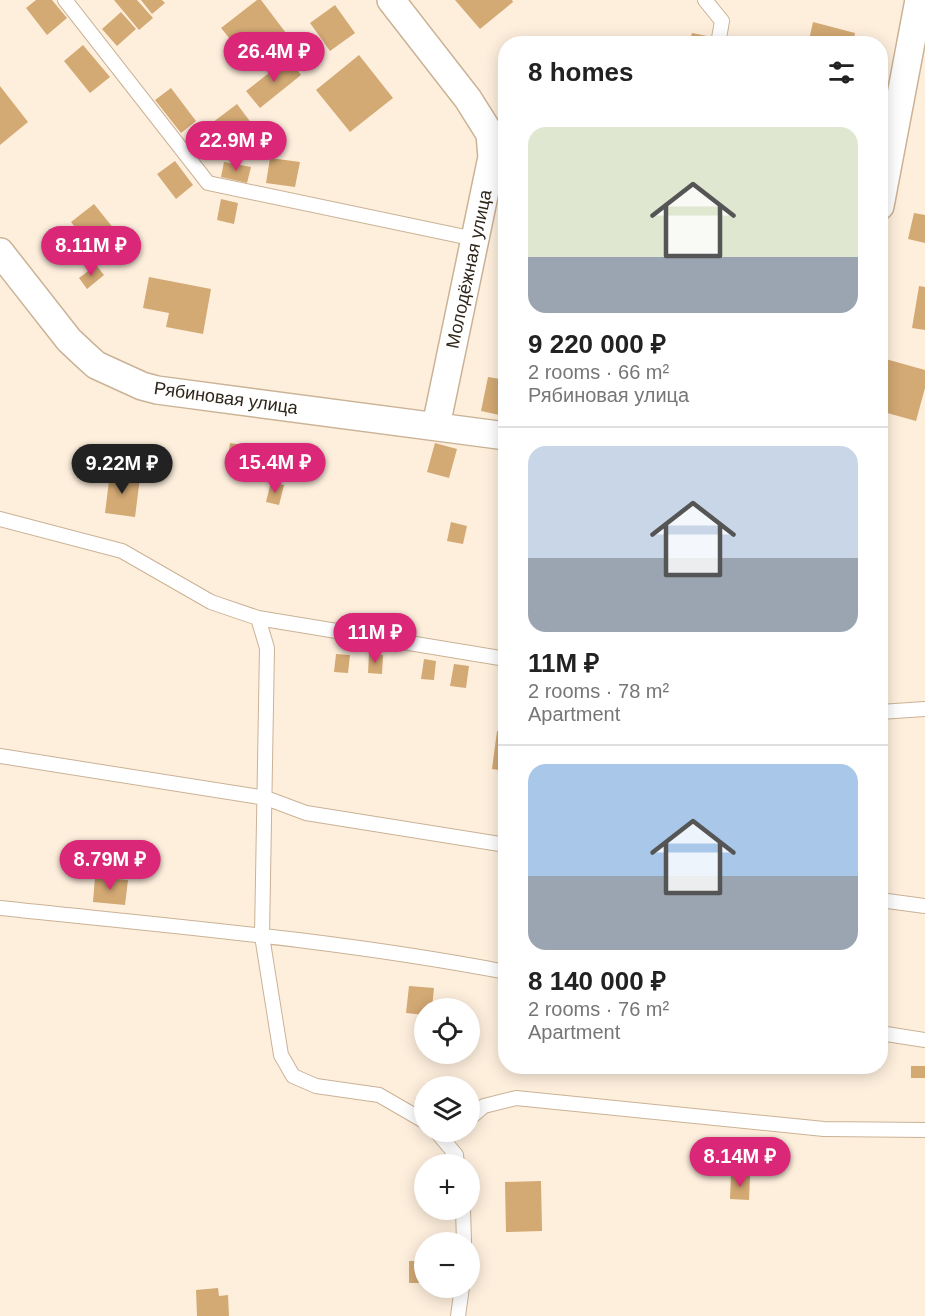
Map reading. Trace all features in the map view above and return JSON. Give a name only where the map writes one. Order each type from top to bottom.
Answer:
[{"type":"street","name":"Молодёжная улица","points":[[391,0],[468,99],[490,134],[492,157],[436,426]]},
{"type":"street","points":[[888,164],[919,0]]},
{"type":"street","name":"Рябиновая улица","points":[[0,252],[69,339],[85,355],[96,365],[142,386],[157,390],[498,435]]},
{"type":"lane","points":[[65,0],[208,183],[475,238]]},
{"type":"lane","points":[[705,0],[722,21],[719,36]]},
{"type":"lane","points":[[0,519],[122,551],[211,602],[258,618],[498,658]]},
{"type":"lane","points":[[258,618],[267,648],[262,936],[281,1055],[293,1076],[316,1086],[379,1095],[414,1114]]},
{"type":"lane","points":[[888,711],[925,709]]},
{"type":"lane","points":[[0,756],[266,798],[306,813],[498,844]]},
{"type":"lane","points":[[888,901],[925,906]]},
{"type":"lane","points":[[0,908],[262,936],[426,957],[498,970]]},
{"type":"lane","points":[[888,1034],[925,1040]]},
{"type":"lane","points":[[480,1109],[484,1106],[516,1098],[824,1129],[925,1130]]},
{"type":"lane","points":[[458,1316],[460,1298]]},
{"type":"building","points":[[36,0],[52,0],[67,18],[47,35],[26,8]]},
{"type":"building","points":[[114,0],[137,0],[153,18],[139,30]]},
{"type":"building","points":[[141,0],[162,0],[165,3],[152,14]]},
{"type":"building","points":[[257,0],[261,0],[289,37],[252,66],[221,28]]},
{"type":"building","points":[[455,0],[512,0],[513,2],[480,29]]},
{"type":"building","points":[[335,5],[355,33],[330,51],[310,23]]},
{"type":"building","points":[[121,12],[136,29],[117,46],[102,29]]},
{"type":"building","points":[[813,22],[855,33],[854,36],[810,36]]},
{"type":"building","points":[[692,33],[707,36],[691,36]]},
{"type":"building","points":[[83,45],[110,77],[90,93],[64,61]]},
{"type":"building","points":[[359,55],[393,98],[350,132],[316,90]]},
{"type":"building","points":[[288,58],[301,75],[260,108],[246,91]]},
{"type":"building","points":[[0,86],[28,122],[0,145]]},
{"type":"building","points":[[171,88],[196,121],[181,133],[155,100]]},
{"type":"building","points":[[237,104],[252,124],[211,155],[196,135]]},
{"type":"building","points":[[270,158],[300,162],[295,187],[266,183]]},
{"type":"building","points":[[175,161],[193,185],[176,199],[157,174]]},
{"type":"building","points":[[224,162],[251,167],[247,183],[221,177]]},
{"type":"building","points":[[221,199],[238,203],[234,224],[217,220]]},
{"type":"building","points":[[94,204],[123,240],[92,264],[70,235],[77,230],[71,222]]},
{"type":"building","points":[[914,213],[925,215],[925,243],[908,239]]},
{"type":"building","points":[[96,265],[104,275],[87,289],[79,278]]},
{"type":"building","points":[[149,277],[211,289],[203,334],[166,327],[169,313],[143,308]]},
{"type":"building","points":[[919,286],[925,287],[925,330],[912,328]]},
{"type":"building","points":[[888,360],[925,370],[925,388],[916,421],[888,413]]},
{"type":"building","points":[[488,377],[498,379],[498,415],[481,411]]},
{"type":"building","points":[[230,443],[243,445],[240,465],[227,463]]},
{"type":"building","points":[[435,443],[457,449],[449,478],[427,472]]},
{"type":"building","points":[[110,473],[140,477],[135,517],[105,513]]},
{"type":"building","points":[[271,482],[284,485],[279,505],[266,502]]},
{"type":"building","points":[[451,522],[467,526],[463,544],[447,541]]},
{"type":"building","points":[[336,654],[350,655],[348,673],[334,672]]},
{"type":"building","points":[[369,654],[383,655],[382,674],[368,673]]},
{"type":"building","points":[[424,659],[436,661],[434,680],[421,679]]},
{"type":"building","points":[[454,664],[469,666],[466,688],[450,686]]},
{"type":"building","points":[[497,731],[498,731],[498,770],[492,769]]},
{"type":"building","points":[[95,877],[128,880],[125,905],[93,902]]},
{"type":"building","points":[[409,986],[434,988],[433,998],[414,998],[414,1014],[406,1013]]},
{"type":"building","points":[[911,1066],[925,1066],[925,1078],[911,1078]]},
{"type":"building","points":[[731,1175],[750,1176],[749,1200],[730,1199]]},
{"type":"building","points":[[541,1181],[542,1231],[506,1232],[505,1182]]},
{"type":"building","points":[[409,1261],[414,1261],[414,1283],[409,1283]]},
{"type":"building","points":[[218,1288],[219,1296],[228,1295],[229,1316],[197,1316],[196,1290]]}]
